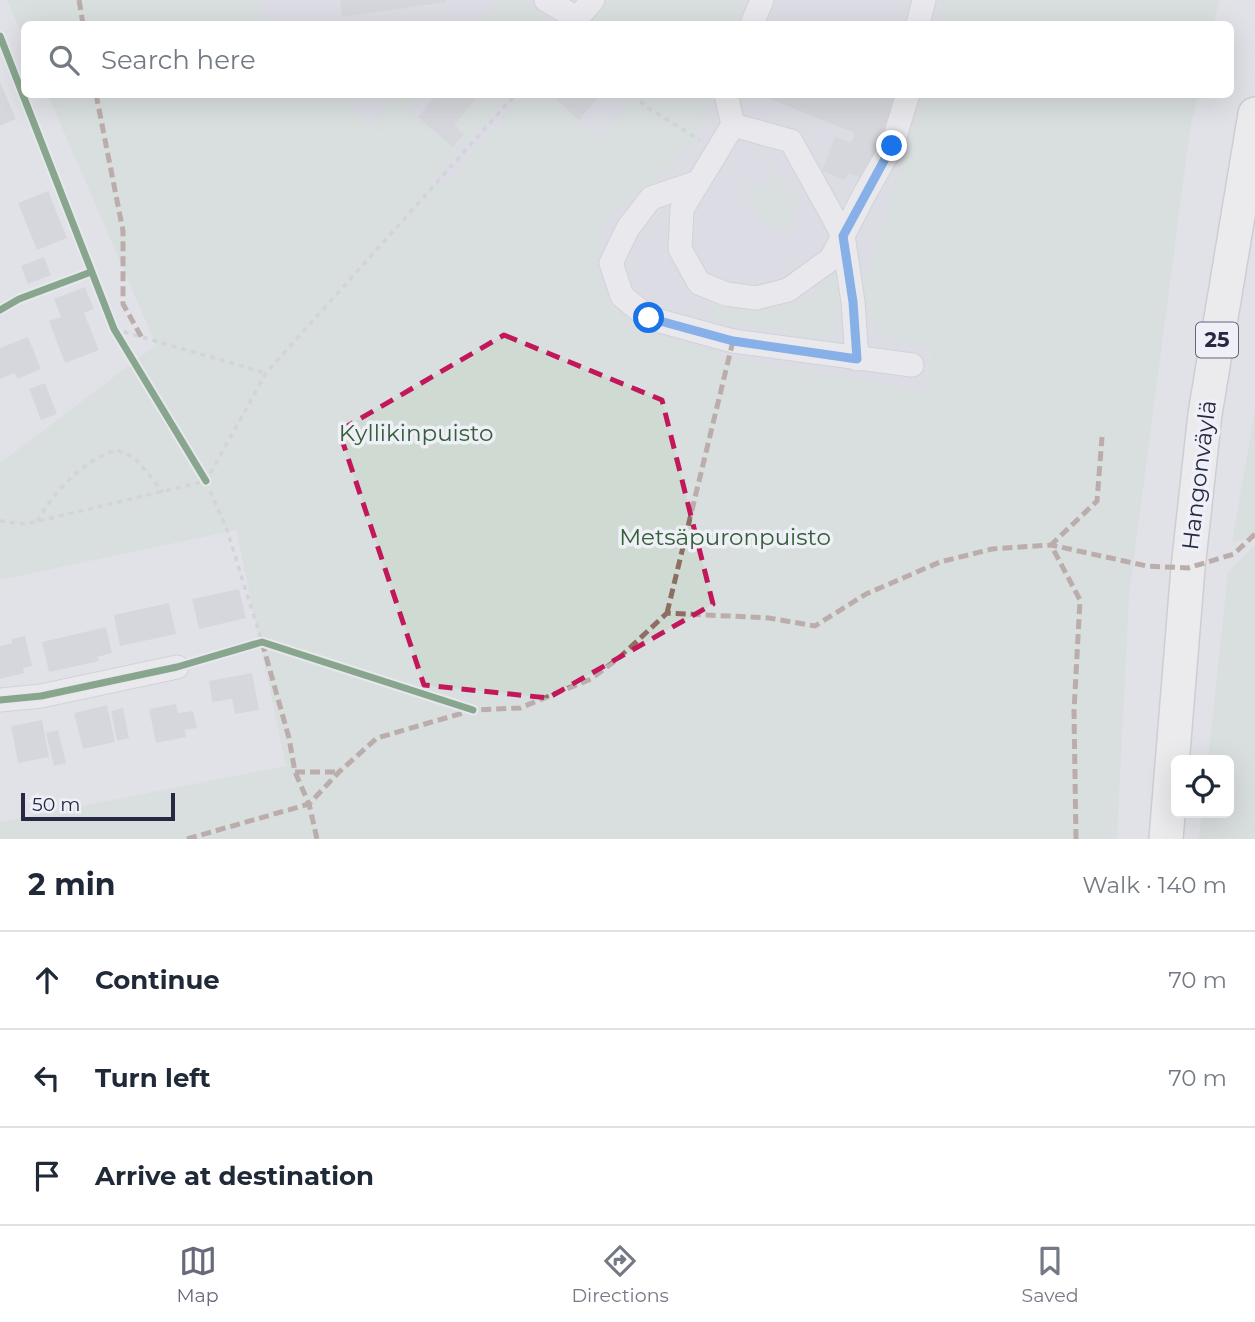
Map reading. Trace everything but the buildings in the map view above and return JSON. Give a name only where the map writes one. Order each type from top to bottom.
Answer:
[{"type":"highway","name":"Hangonväylä","points":[[1166,839],[1186,594],[1205,414],[1255,114]]},
{"type":"street","points":[[546,0],[577,18],[593,0]]},
{"type":"street","points":[[753,21],[762,0]]},
{"type":"street","points":[[919,21],[924,0]]},
{"type":"street","points":[[727,98],[733,125],[682,209],[680,249],[699,283],[726,294],[756,298],[788,290],[831,259],[892,146],[907,98]]},
{"type":"street","points":[[733,125],[791,141],[843,236],[853,302],[857,359]]},
{"type":"street","points":[[698,182],[652,198],[628,228],[611,263],[622,296],[649,318],[733,341],[912,365]]},
{"type":"street","points":[[0,700],[41,695],[177,667]]},
{"type":"path","points":[[0,521],[26,524],[206,481],[266,373],[512,98]]},
{"type":"path","points":[[637,98],[645,106],[717,150]]},
{"type":"path","points":[[109,318],[121,341]]},
{"type":"path","points":[[114,330],[266,373]]},
{"type":"path","points":[[36,522],[71,478],[99,455],[117,450],[135,458],[163,492]]},
{"type":"path","points":[[199,470],[226,527],[262,642]]},
{"type":"path","points":[[250,646],[262,642],[275,646]]},
{"type":"highlighted area","points":[[504,335],[662,400],[713,604],[548,698],[424,685],[339,431]]},
{"type":"shaded area","points":[[257,0],[978,0],[974,21],[264,21]]},
{"type":"shaded area","points":[[340,98],[965,98],[924,391],[817,371],[653,348],[460,200]]},
{"type":"green space","points":[[7,0],[257,0],[264,21],[21,21],[21,33]]},
{"type":"green space","points":[[499,0],[525,0],[553,21],[479,21]]},
{"type":"green space","points":[[607,0],[742,0],[745,17],[743,21],[589,21]]},
{"type":"green space","points":[[944,0],[1220,0],[1215,21],[940,21]]},
{"type":"green space","points":[[49,98],[340,98],[390,141],[374,125],[388,103],[394,98],[418,98],[408,109],[453,147],[464,134],[454,125],[477,98],[506,98],[435,179],[444,187],[520,98],[559,98],[557,100],[598,136],[632,98],[712,98],[693,141],[668,171],[618,207],[604,228],[596,261],[602,286],[618,309],[654,335],[717,351],[717,357],[817,371],[924,391],[930,352],[880,332],[859,297],[922,98],[1197,98],[1191,122],[1129,596],[1117,839],[0,839],[0,822],[286,766],[236,530],[0,580],[0,463],[156,345]]},
{"type":"green space","points":[[767,162],[771,163],[789,192],[802,199],[789,234],[763,219],[754,207],[748,191],[771,181]]},
{"type":"green space","points":[[834,274],[839,274],[840,306],[828,336],[816,338],[707,319],[712,299],[762,306],[789,305],[814,295]]},
{"type":"green space","points":[[1255,410],[1255,537],[1232,542]]},
{"type":"green space","points":[[1255,545],[1255,839],[1199,839],[1201,818],[1234,818],[1234,755],[1209,755],[1228,572]]},
{"type":"marked path","points":[[79,0],[82,21]]},
{"type":"marked path","points":[[97,98],[123,231],[123,304],[142,338]]},
{"type":"marked path","points":[[667,613],[733,341]]},
{"type":"marked path","points":[[1076,839],[1074,711],[1080,600],[1051,545],[1097,501],[1102,437]]},
{"type":"marked path","points":[[187,839],[309,804],[377,738],[473,710],[520,708],[591,679],[620,657],[667,613],[769,618],[815,626],[866,594],[940,562],[992,549],[1051,545],[1147,566],[1188,568],[1234,554],[1255,534]]},
{"type":"marked path","points":[[262,642],[289,738],[295,772],[309,804],[317,839]]},
{"type":"marked path","points":[[295,772],[339,772]]},
{"type":"cycle path","points":[[0,36],[21,90]]},
{"type":"cycle path","points":[[24,98],[114,329],[206,481]]},
{"type":"cycle path","points":[[0,310],[19,299],[91,272]]},
{"type":"cycle path","points":[[0,700],[41,696],[177,667],[262,642],[473,710]]},
{"type":"route","points":[[649,318],[733,341],[857,359],[853,302],[843,236],[892,146]]},
{"type":"park label","name":"Kyllikinpuisto","points":[[416,433]]},
{"type":"park label","name":"Metsäpuronpuisto","points":[[725,537]]}]
